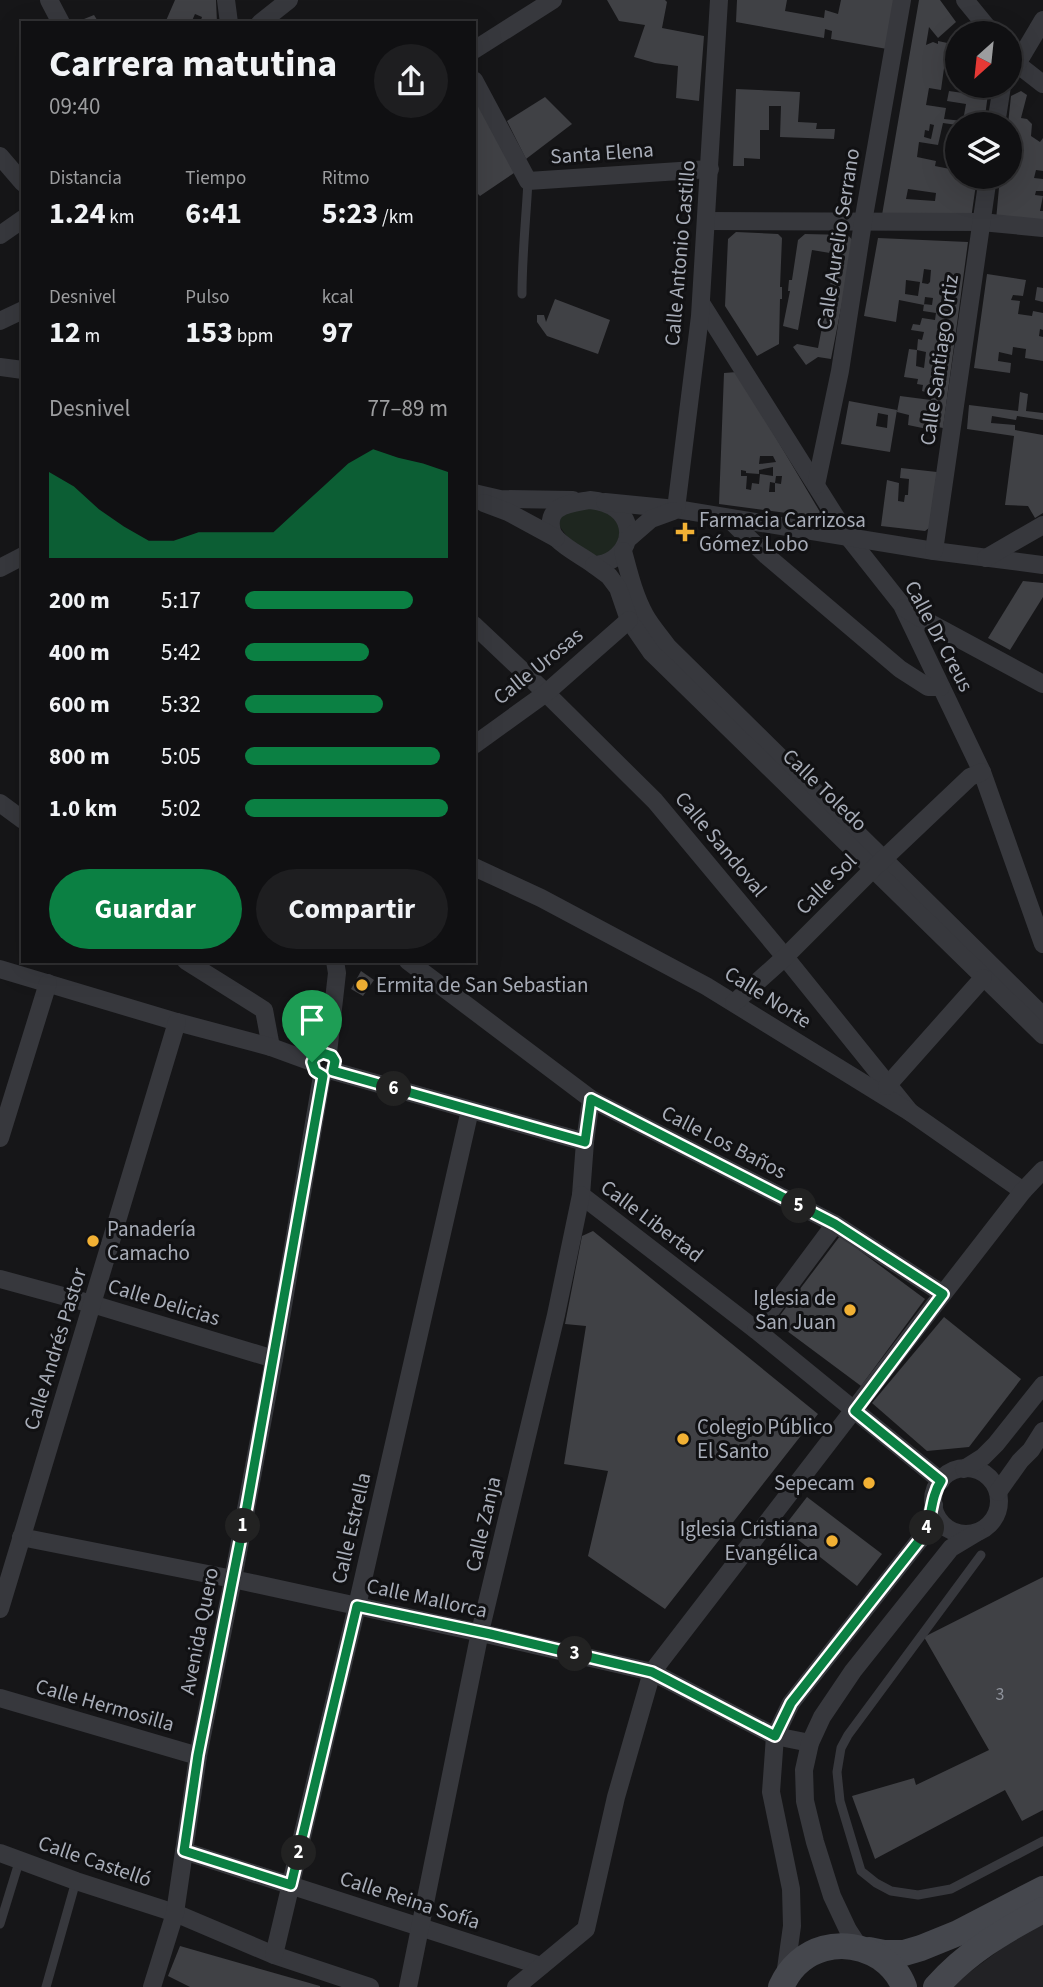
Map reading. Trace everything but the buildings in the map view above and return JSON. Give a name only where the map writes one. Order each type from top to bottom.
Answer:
[{"type":"street","points":[[50,0],[60,21]]},
{"type":"street","points":[[226,0],[229,21]]},
{"type":"street","points":[[263,21],[289,0]]},
{"type":"street","points":[[476,49],[553,0]]},
{"type":"street","name":"Calle Antonio Castillo","points":[[676,509],[701,303],[719,0]]},
{"type":"street","name":"Calle Aurelio Serrano","points":[[816,485],[840,371],[902,0]]},
{"type":"street","points":[[965,0],[982,21]]},
{"type":"street","points":[[1022,48],[1043,20]]},
{"type":"street","points":[[1022,67],[1043,84]]},
{"type":"street","name":"Santa Elena","points":[[476,84],[528,181],[710,169]]},
{"type":"street","points":[[0,156],[21,181]]},
{"type":"street","name":"Calle Santiago Ortiz","points":[[934,551],[986,189]]},
{"type":"street","points":[[0,235],[21,220]]},
{"type":"street","points":[[706,221],[981,222],[1043,228]]},
{"type":"street","name":"Calle Dr Creus","points":[[701,303],[849,538],[902,606],[982,772],[1043,944]]},
{"type":"street","points":[[0,321],[21,311]]},
{"type":"street","points":[[0,367],[21,370]]},
{"type":"street","points":[[476,493],[500,499],[598,501],[676,509],[934,551],[1043,565]]},
{"type":"street","points":[[476,500],[508,512],[556,538],[594,565],[611,561],[651,519],[676,509]]},
{"type":"street","points":[[556,538],[551,527],[555,511],[561,507],[598,501],[618,510],[622,516],[626,526],[625,545]]},
{"type":"street","points":[[728,518],[767,556],[900,669],[928,687],[941,687]]},
{"type":"street","points":[[986,558],[1043,525]]},
{"type":"street","name":"Calle Toledo","points":[[625,545],[631,580],[640,606],[668,647],[879,864],[983,978],[1043,1035]]},
{"type":"street","points":[[0,568],[21,557]]},
{"type":"street","name":"Calle Toledo","points":[[594,565],[609,576],[618,588],[629,620],[651,652],[1043,1016]]},
{"type":"street","points":[[902,606],[1043,684]]},
{"type":"street","name":"Calle Urosas","points":[[476,744],[546,693],[629,620]]},
{"type":"street","name":"Calle Sandoval","points":[[476,627],[655,801],[910,1112]]},
{"type":"street","name":"Calle Sol","points":[[734,1003],[970,777],[982,772]]},
{"type":"street","name":"Calle Norte","points":[[476,868],[541,898],[706,986],[910,1112],[1023,1191]]},
{"type":"street","points":[[189,963],[264,1010],[271,1046]]},
{"type":"street","name":"Avenida Quero","points":[[152,1987],[175,1913],[198,1755],[274,1359],[324,1066],[337,974],[335,963]]},
{"type":"street","name":"Calle Los Baños","points":[[411,963],[591,1099],[835,1224],[943,1294]]},
{"type":"street","points":[[0,969],[177,1022],[271,1046],[324,1066],[585,1142]]},
{"type":"street","points":[[887,1086],[983,978]]},
{"type":"street","points":[[0,1138],[48,983]]},
{"type":"street","name":"Calle Andrés Pastor","points":[[0,1609],[177,1022]]},
{"type":"street","name":"Calle Libertad","points":[[591,1099],[581,1195],[756,1330],[941,1481]]},
{"type":"street","name":"Calle Estrella","points":[[274,1955],[470,1110]]},
{"type":"street","points":[[516,1987],[586,1930],[616,1797],[652,1672],[1023,1191],[1043,1170]]},
{"type":"street","name":"Calle Zanja","points":[[408,1987],[480,1632],[556,1315],[581,1195]]},
{"type":"street","points":[[756,1330],[835,1224]]},
{"type":"street","name":"Calle Delicias","points":[[0,1279],[274,1359]]},
{"type":"street","points":[[782,1985],[792,1926],[784,1849],[771,1792],[775,1736],[791,1703],[926,1532],[936,1488],[941,1481],[947,1475],[964,1469],[983,1457],[1043,1385]]},
{"type":"street","points":[[998,1492],[1043,1431]]},
{"type":"street","points":[[904,1987],[889,1963],[864,1949],[848,1930],[832,1896],[805,1801],[804,1770],[810,1744],[822,1717],[853,1671],[951,1548],[985,1528],[998,1512],[998,1492],[989,1477],[981,1472],[964,1469]]},
{"type":"street","points":[[934,1505],[941,1522],[948,1529],[957,1533],[976,1533]]},
{"type":"street","name":"Calle Mallorca","points":[[21,1537],[233,1579],[652,1672],[775,1736],[810,1744]]},
{"type":"street","name":"Calle Hermosilla","points":[[0,1698],[198,1755]]},
{"type":"street","name":"Calle Reina Sofía","points":[[184,1851],[541,1966]]},
{"type":"street","name":"Calle Castelló","points":[[0,1853],[175,1913],[274,1955],[370,1987]]},
{"type":"street","points":[[782,1985],[798,1962],[816,1951],[837,1945],[884,1953],[921,1948],[958,1933],[1043,1889]]},
{"type":"street","points":[[936,1987],[959,1963],[990,1940],[1043,1910]]},
{"type":"lane","points":[[522,294],[528,181]]},
{"type":"lane","points":[[981,1555],[848,1735],[841,1748],[837,1772],[840,1801],[861,1871],[891,1891],[918,1895],[951,1889],[1043,1841]]},
{"type":"lane","points":[[0,1924],[20,1859]]},
{"type":"lane","points":[[46,1987],[76,1881]]},
{"type":"shaded area","points":[[594,506],[606,510],[620,526],[614,548],[598,556],[582,551],[572,543],[559,525],[561,517],[571,511]]},
{"type":"shaded area","points":[[1043,1923],[1043,1987],[953,1987],[1021,1934]]},
{"type":"place","name":"Farmacia Carrizosa Gómez Lobo","points":[[685,532]]},
{"type":"place","name":"Ermita de San Sebastian","points":[[362,985]]},
{"type":"place","name":"Panadería Camacho","points":[[93,1241]]},
{"type":"place","name":"Iglesia de San Juan","points":[[850,1310]]},
{"type":"place","name":"Colegio Público El Santo","points":[[683,1439]]},
{"type":"place","name":"Sepecam","points":[[869,1483]]},
{"type":"place","name":"Iglesia Cristiana Evangélica","points":[[832,1541]]},
{"type":"route","points":[[328,1053],[335,1061],[333,1071],[585,1142],[591,1099],[835,1224],[943,1294],[855,1411],[941,1481],[936,1488],[926,1532],[791,1703],[775,1736],[652,1672],[357,1606],[291,1885],[184,1851],[198,1755],[247,1506],[323,1076],[317,1074],[312,1062],[317,1055],[328,1053]]}]
